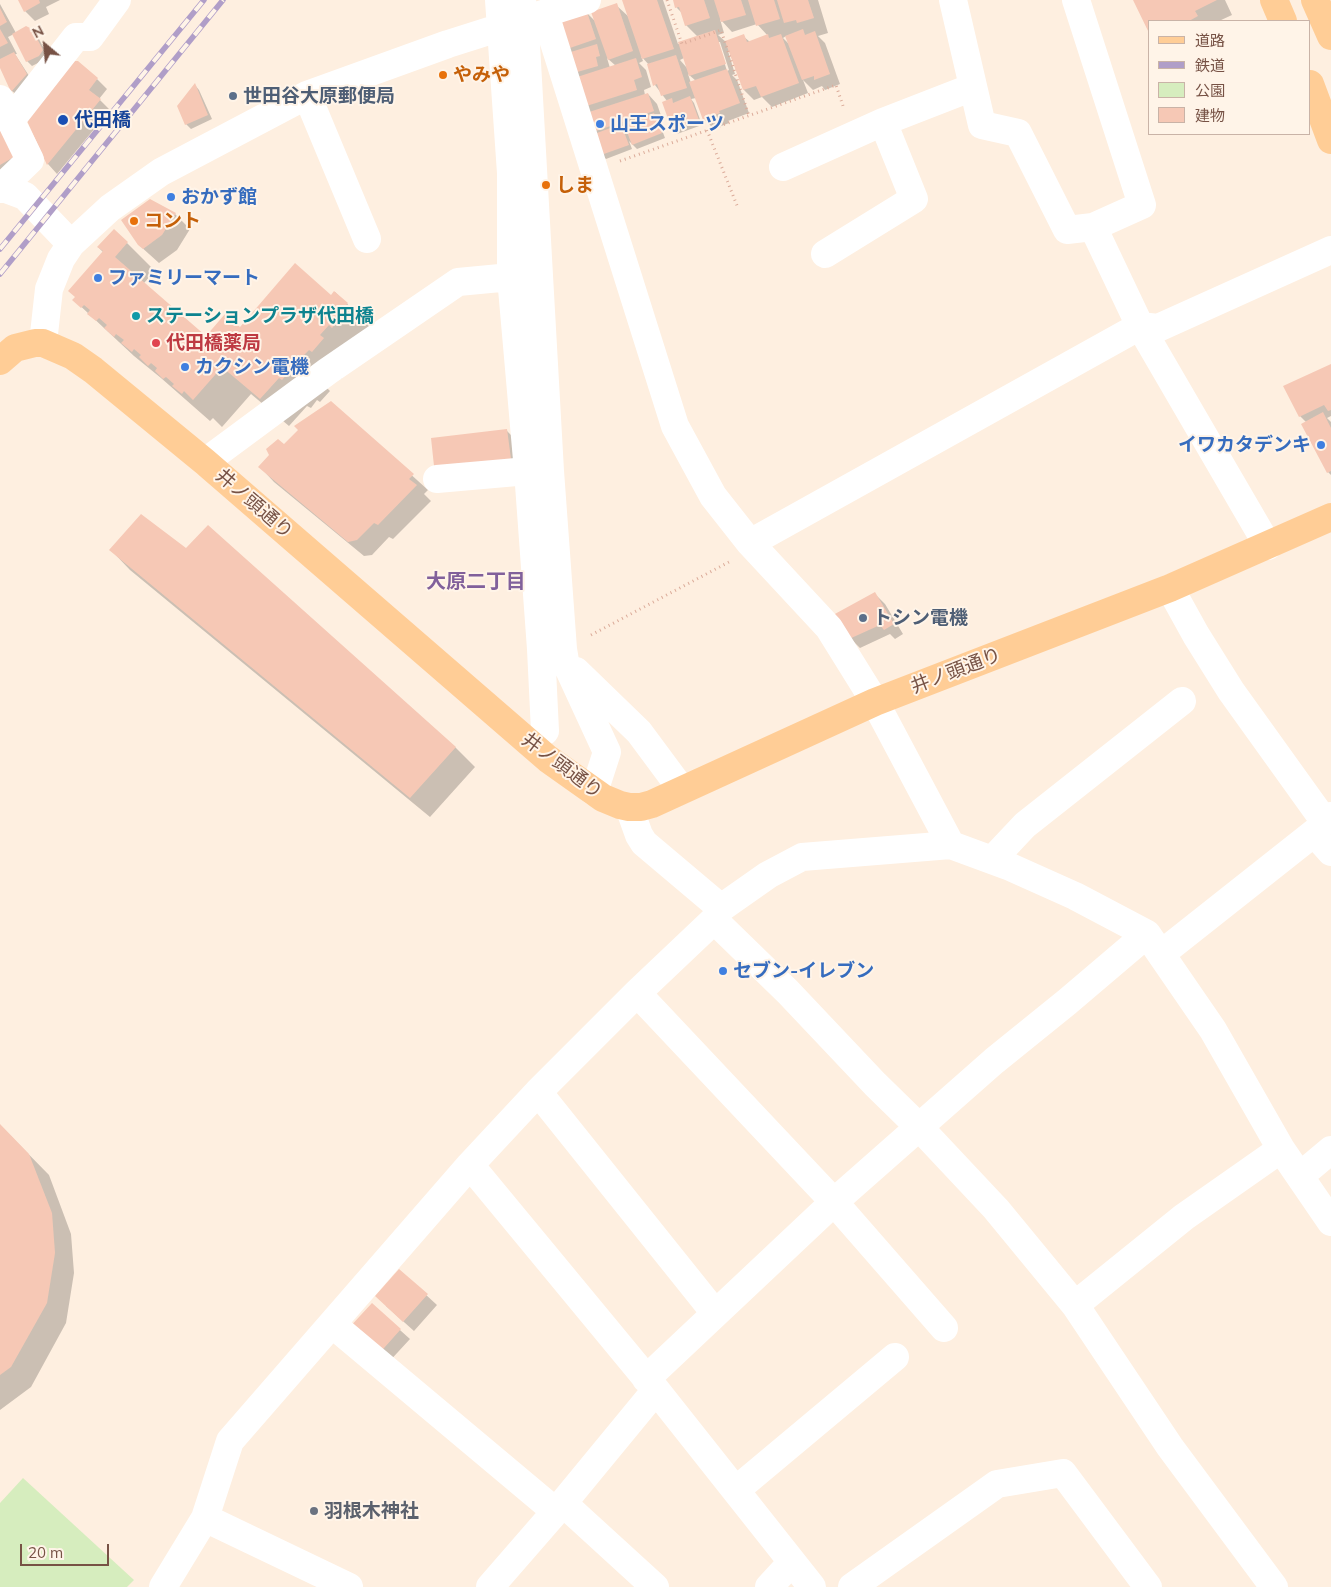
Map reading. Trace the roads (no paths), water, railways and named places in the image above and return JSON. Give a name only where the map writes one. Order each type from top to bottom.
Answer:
[{"type":"main road","points":[[1274,0],[1283,20]]},
{"type":"main road","points":[[1315,0],[1331,36]]},
{"type":"main road","points":[[1311,87],[1331,140]]},
{"type":"main road","points":[[0,361],[15,348],[23,345],[43,343]]},
{"type":"main road","name":"井ノ頭通り","points":[[43,343],[73,356],[93,370],[205,462],[548,759],[594,792],[620,805],[641,807],[652,804],[875,702],[1170,588],[1331,517]]},
{"type":"street","points":[[70,244],[25,196],[1,187],[30,160],[6,109],[76,36],[90,37],[117,0]]},
{"type":"street","points":[[43,343],[49,289],[61,259],[70,244],[110,208],[161,172],[307,95],[518,12],[587,0]]},
{"type":"street","points":[[953,0],[982,126],[1018,132],[1067,230],[1093,227],[1142,205],[1076,0]]},
{"type":"street","points":[[518,12],[594,170],[675,426],[713,496],[753,546],[829,628],[875,702],[951,845]]},
{"type":"street","points":[[518,12],[511,174],[512,285],[532,369],[539,471],[557,653],[545,731]]},
{"type":"street","points":[[518,12],[540,290],[532,369]]},
{"type":"street","points":[[783,167],[883,122],[973,87]]},
{"type":"street","points":[[307,95],[367,239]]},
{"type":"street","points":[[824,254],[914,199],[883,122]]},
{"type":"street","points":[[1093,227],[1140,326],[1268,546]]},
{"type":"street","points":[[753,546],[1140,326],[1158,328],[1331,250]]},
{"type":"street","points":[[205,462],[328,371],[458,282],[512,285],[540,290]]},
{"type":"street","points":[[437,479],[539,471]]},
{"type":"street","points":[[490,1587],[559,1507],[651,1384],[715,1313],[834,1202],[994,1060],[1067,1002],[1325,831],[1231,691],[1196,635],[1170,588]]},
{"type":"street","points":[[557,653],[607,752],[594,792]]},
{"type":"street","points":[[557,653],[639,732],[682,790]]},
{"type":"street","points":[[992,860],[1025,825],[1182,701]]},
{"type":"street","points":[[629,806],[638,835],[644,843],[718,914],[788,992],[996,1209],[1075,1305],[1170,1447],[1274,1587]]},
{"type":"street","points":[[163,1587],[205,1518],[230,1441],[470,1165],[538,1092],[718,914],[768,875],[802,857],[951,845],[992,860],[1076,896],[1154,944],[1213,1030],[1281,1149],[1331,1222]]},
{"type":"street","points":[[638,993],[834,1202],[944,1328]]},
{"type":"street","points":[[538,1092],[715,1313]]},
{"type":"street","points":[[1075,1305],[1184,1217],[1281,1149]]},
{"type":"street","points":[[1300,1176],[1331,1150]]},
{"type":"street","points":[[470,1165],[651,1384],[812,1587]]},
{"type":"street","points":[[332,1324],[655,1587]]},
{"type":"street","points":[[736,1490],[895,1357]]},
{"type":"street","points":[[852,1587],[998,1484],[1064,1473],[1148,1587]]},
{"type":"street","points":[[205,1518],[349,1587]]},
{"type":"street","points":[[769,1587],[792,1562]]},
{"type":"railway","points":[[0,249],[204,0]]},
{"type":"railway","points":[[0,274],[223,0]]},
{"type":"place","name":"やみや","points":[[443,75]]},
{"type":"place","name":"世田谷大原郵便局","points":[[233,96]]},
{"type":"place","name":"代田橋","points":[[63,120]]},
{"type":"place","name":"山王スポーツ","points":[[600,124]]},
{"type":"place","name":"しま","points":[[546,185]]},
{"type":"place","name":"おかず館","points":[[171,197]]},
{"type":"place","name":"コント","points":[[134,221]]},
{"type":"place","name":"ファミリーマート","points":[[98,278]]},
{"type":"place","name":"ステーションプラザ代田橋","points":[[136,316]]},
{"type":"place","name":"代田橋薬局","points":[[156,343]]},
{"type":"place","name":"カクシン電機","points":[[185,367]]},
{"type":"place","name":"イワカタデンキ","points":[[1321,445]]},
{"type":"place","name":"トシン電機","points":[[863,618]]},
{"type":"place","name":"セブン-イレブン","points":[[723,971]]},
{"type":"place","name":"羽根木神社","points":[[314,1511]]},
{"type":"district","name":"大原二丁目","points":[[476,582]]}]
